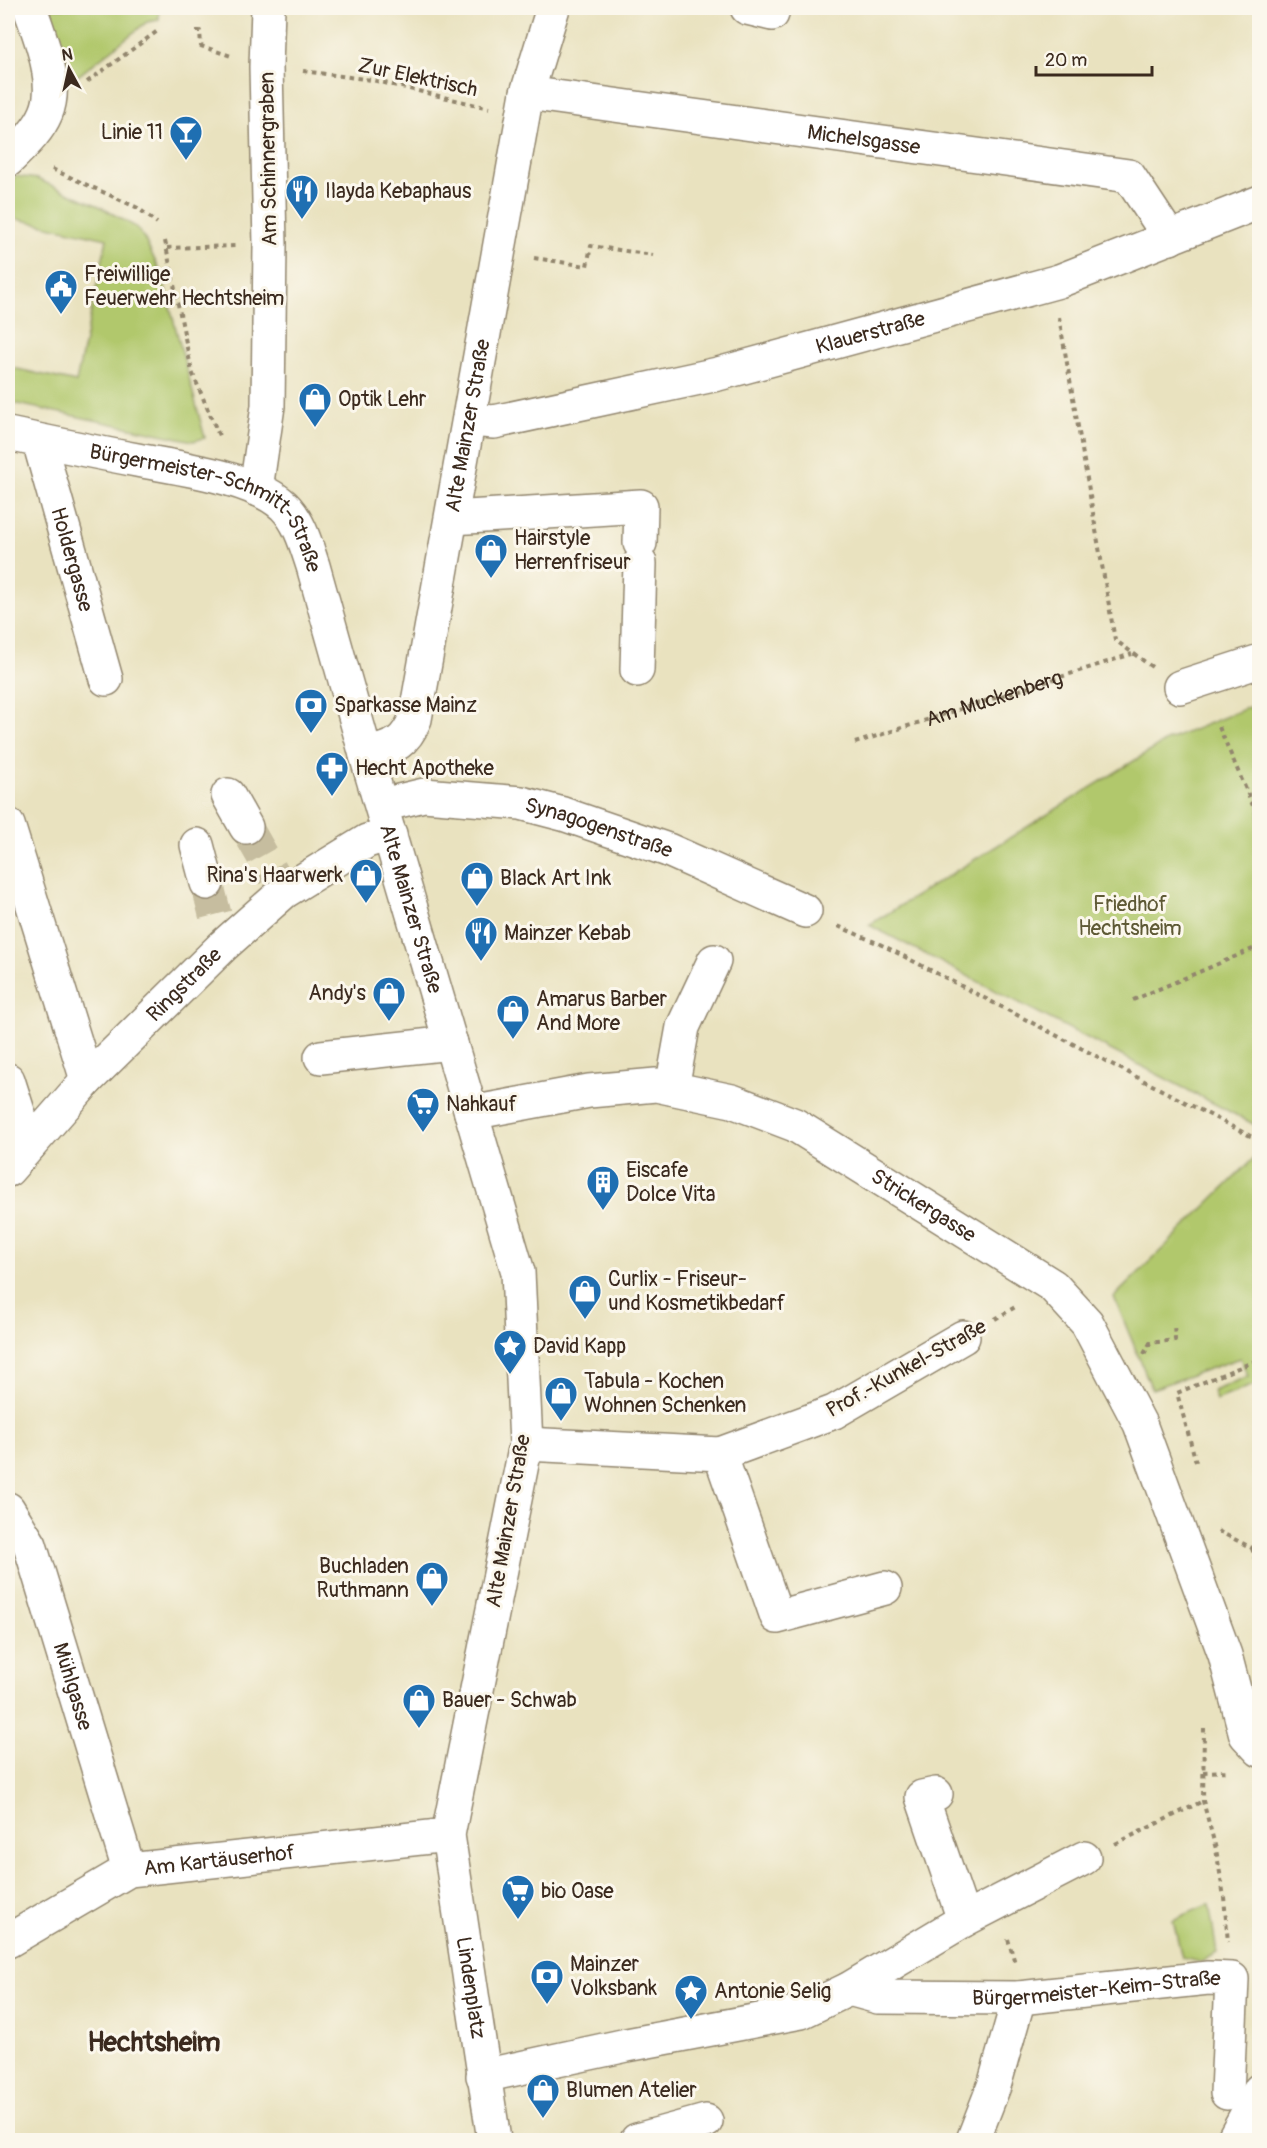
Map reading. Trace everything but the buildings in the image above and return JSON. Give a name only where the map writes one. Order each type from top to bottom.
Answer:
[{"type":"street","points":[[12,156],[35,132],[47,111],[51,74],[30,8]]},
{"type":"street","name":"Am Schinnergraben","points":[[256,489],[268,406],[270,245],[266,67],[268,8]]},
{"type":"street","name":"Alte Mainzer Straße","points":[[448,1835],[526,1444],[518,1272],[366,755],[400,744],[416,719],[527,93],[553,8]]},
{"type":"street","points":[[747,8],[771,14],[773,8]]},
{"type":"street","name":"Michelsgasse","points":[[527,93],[1129,176],[1170,238]]},
{"type":"street","name":"Klauerstraße","points":[[470,420],[494,422],[718,374],[1059,281],[1260,202]]},
{"type":"street","name":"Bürgermeister-Schmitt-Straße","points":[[8,435],[191,470],[256,489],[284,506],[292,515],[305,542],[366,755]]},
{"type":"street","name":"Holdergasse","points":[[39,441],[106,679]]},
{"type":"street","points":[[452,518],[641,506],[637,670]]},
{"type":"street","points":[[1179,687],[1260,661]]},
{"type":"street","points":[[228,795],[246,827]]},
{"type":"street","name":"Synagogenstraße","points":[[386,819],[424,795],[521,803],[563,814],[668,850],[805,911]]},
{"type":"street","name":"Ringstraße","points":[[8,1170],[220,934],[279,884],[367,841],[386,819]]},
{"type":"street","points":[[8,825],[87,1080]]},
{"type":"street","points":[[197,845],[207,883]]},
{"type":"street","points":[[672,1088],[683,1027],[714,961]]},
{"type":"street","points":[[321,1057],[451,1043]]},
{"type":"street","points":[[8,1080],[29,1146]]},
{"type":"street","name":"Strickergasse","points":[[471,1113],[589,1091],[656,1085],[732,1101],[795,1125],[1053,1286],[1087,1323],[1140,1424],[1225,1655],[1246,1736],[1260,1750]]},
{"type":"street","name":"Prof.-Kunkel-Straße","points":[[526,1444],[720,1454],[834,1412],[963,1337]]},
{"type":"street","points":[[720,1454],[777,1617],[885,1588]]},
{"type":"street","name":"Mühlgasse","points":[[8,1509],[30,1545],[129,1870]]},
{"type":"street","points":[[936,1794],[922,1797],[964,1920]]},
{"type":"street","name":"Am Kartäuserhof","points":[[8,1941],[129,1870],[448,1835]]},
{"type":"street","name":"Lindenplatz","points":[[448,1835],[494,2140]]},
{"type":"street","points":[[483,2076],[627,2045],[801,2012],[849,1989],[964,1920],[1084,1858]]},
{"type":"street","name":"Bürgermeister-Keim-Straße","points":[[849,1989],[878,1997],[1019,1998],[1208,1978],[1232,1979],[1227,2092]]},
{"type":"street","points":[[973,2140],[994,2086],[1019,1998]]},
{"type":"street","points":[[1233,2140],[1260,2090]]},
{"type":"street","points":[[637,2140],[706,2121]]},
{"type":"path","points":[[196,31],[200,31],[201,46],[266,67]]},
{"type":"path","name":"Zur Elektrisch","points":[[319,73],[372,80],[499,111]]},
{"type":"path","points":[[12,156],[138,208],[157,223]]},
{"type":"path","points":[[165,241],[192,372],[224,447]]},
{"type":"path","points":[[167,248],[270,245]]},
{"type":"path","points":[[532,258],[587,266],[591,246],[653,255]]},
{"type":"path","points":[[1059,316],[1115,640],[1179,687]]},
{"type":"path","name":"Am Muckenberg","points":[[855,743],[1132,654]]},
{"type":"path","points":[[1219,727],[1260,822]]},
{"type":"path","points":[[805,911],[884,946],[1260,1141]]},
{"type":"path","points":[[1132,1000],[1260,946]]},
{"type":"path","name":"Prof.-Kunkel-Straße","points":[[963,1337],[1053,1286]]},
{"type":"path","points":[[1123,1391],[1150,1343],[1175,1340],[1174,1325]]},
{"type":"path","points":[[1199,1472],[1177,1393],[1260,1359]]},
{"type":"path","points":[[1214,1528],[1252,1548],[1260,1546]]},
{"type":"path","points":[[1252,1548],[1260,1578]]},
{"type":"path","points":[[1205,1777],[1203,1801],[1216,1849],[1224,1897],[1232,1979]]},
{"type":"path","points":[[1084,1858],[1203,1801]]},
{"type":"path","points":[[995,1905],[1014,1955],[1019,1998]]},
{"type":"green space","points":[[42,8],[159,8],[159,20],[147,22],[70,82]]},
{"type":"green space","points":[[16,176],[37,179],[99,206],[136,227],[144,238],[161,273],[205,438],[193,441],[8,402],[8,367],[76,382],[107,239],[8,217],[8,185]]},
{"type":"green space","name":"Friedhof Hechtsheim","points":[[1259,703],[1259,1127],[869,925],[1166,741]]},
{"type":"green space","points":[[1259,1153],[1259,1383],[1216,1400],[1213,1391],[1248,1376],[1240,1358],[1152,1389],[1114,1297]]},
{"type":"green space","points":[[1209,1904],[1217,1953],[1199,1962],[1182,1958],[1173,1920]]},
{"type":"tunnel","points":[[246,827],[274,876]]},
{"type":"tunnel","points":[[207,883],[217,922]]},
{"type":"place","name":"Linie 11","points":[[186,161]]},
{"type":"place","name":"Ilayda Kebaphaus","points":[[302,220]]},
{"type":"place","name":"Freiwillige Feuerwehr Hechtsheim","points":[[61,315]]},
{"type":"place","name":"Optik Lehr","points":[[315,428]]},
{"type":"place","name":"Hairstyle Herrenfriseur","points":[[491,579]]},
{"type":"place","name":"Sparkasse Mainz","points":[[311,734]]},
{"type":"place","name":"Hecht Apotheke","points":[[332,797]]},
{"type":"place","name":"Rina's Haarwerk","points":[[366,904]]},
{"type":"place","name":"Black Art Ink","points":[[477,907]]},
{"type":"place","name":"Mainzer Kebab","points":[[481,962]]},
{"type":"place","name":"Andy's","points":[[389,1022]]},
{"type":"place","name":"Amarus Barber And More","points":[[513,1040]]},
{"type":"place","name":"Nahkauf","points":[[423,1133]]},
{"type":"place","name":"Eiscafe Dolce Vita","points":[[603,1211]]},
{"type":"place","name":"Curlix - Friseur- und Kosmetikbedarf","points":[[585,1320]]},
{"type":"place","name":"David Kapp","points":[[510,1375]]},
{"type":"place","name":"Tabula - Kochen Wohnen Schenken","points":[[561,1422]]},
{"type":"place","name":"Buchladen Ruthmann","points":[[432,1607]]},
{"type":"place","name":"Bauer - Schwab","points":[[419,1729]]},
{"type":"place","name":"bio Oase","points":[[518,1920]]},
{"type":"place","name":"Mainzer Volksbank","points":[[547,2005]]},
{"type":"place","name":"Antonie Selig","points":[[691,2020]]},
{"type":"place","name":"Blumen Atelier","points":[[543,2119]]},
{"type":"district","name":"Hechtsheim","points":[[154,2042]]}]
